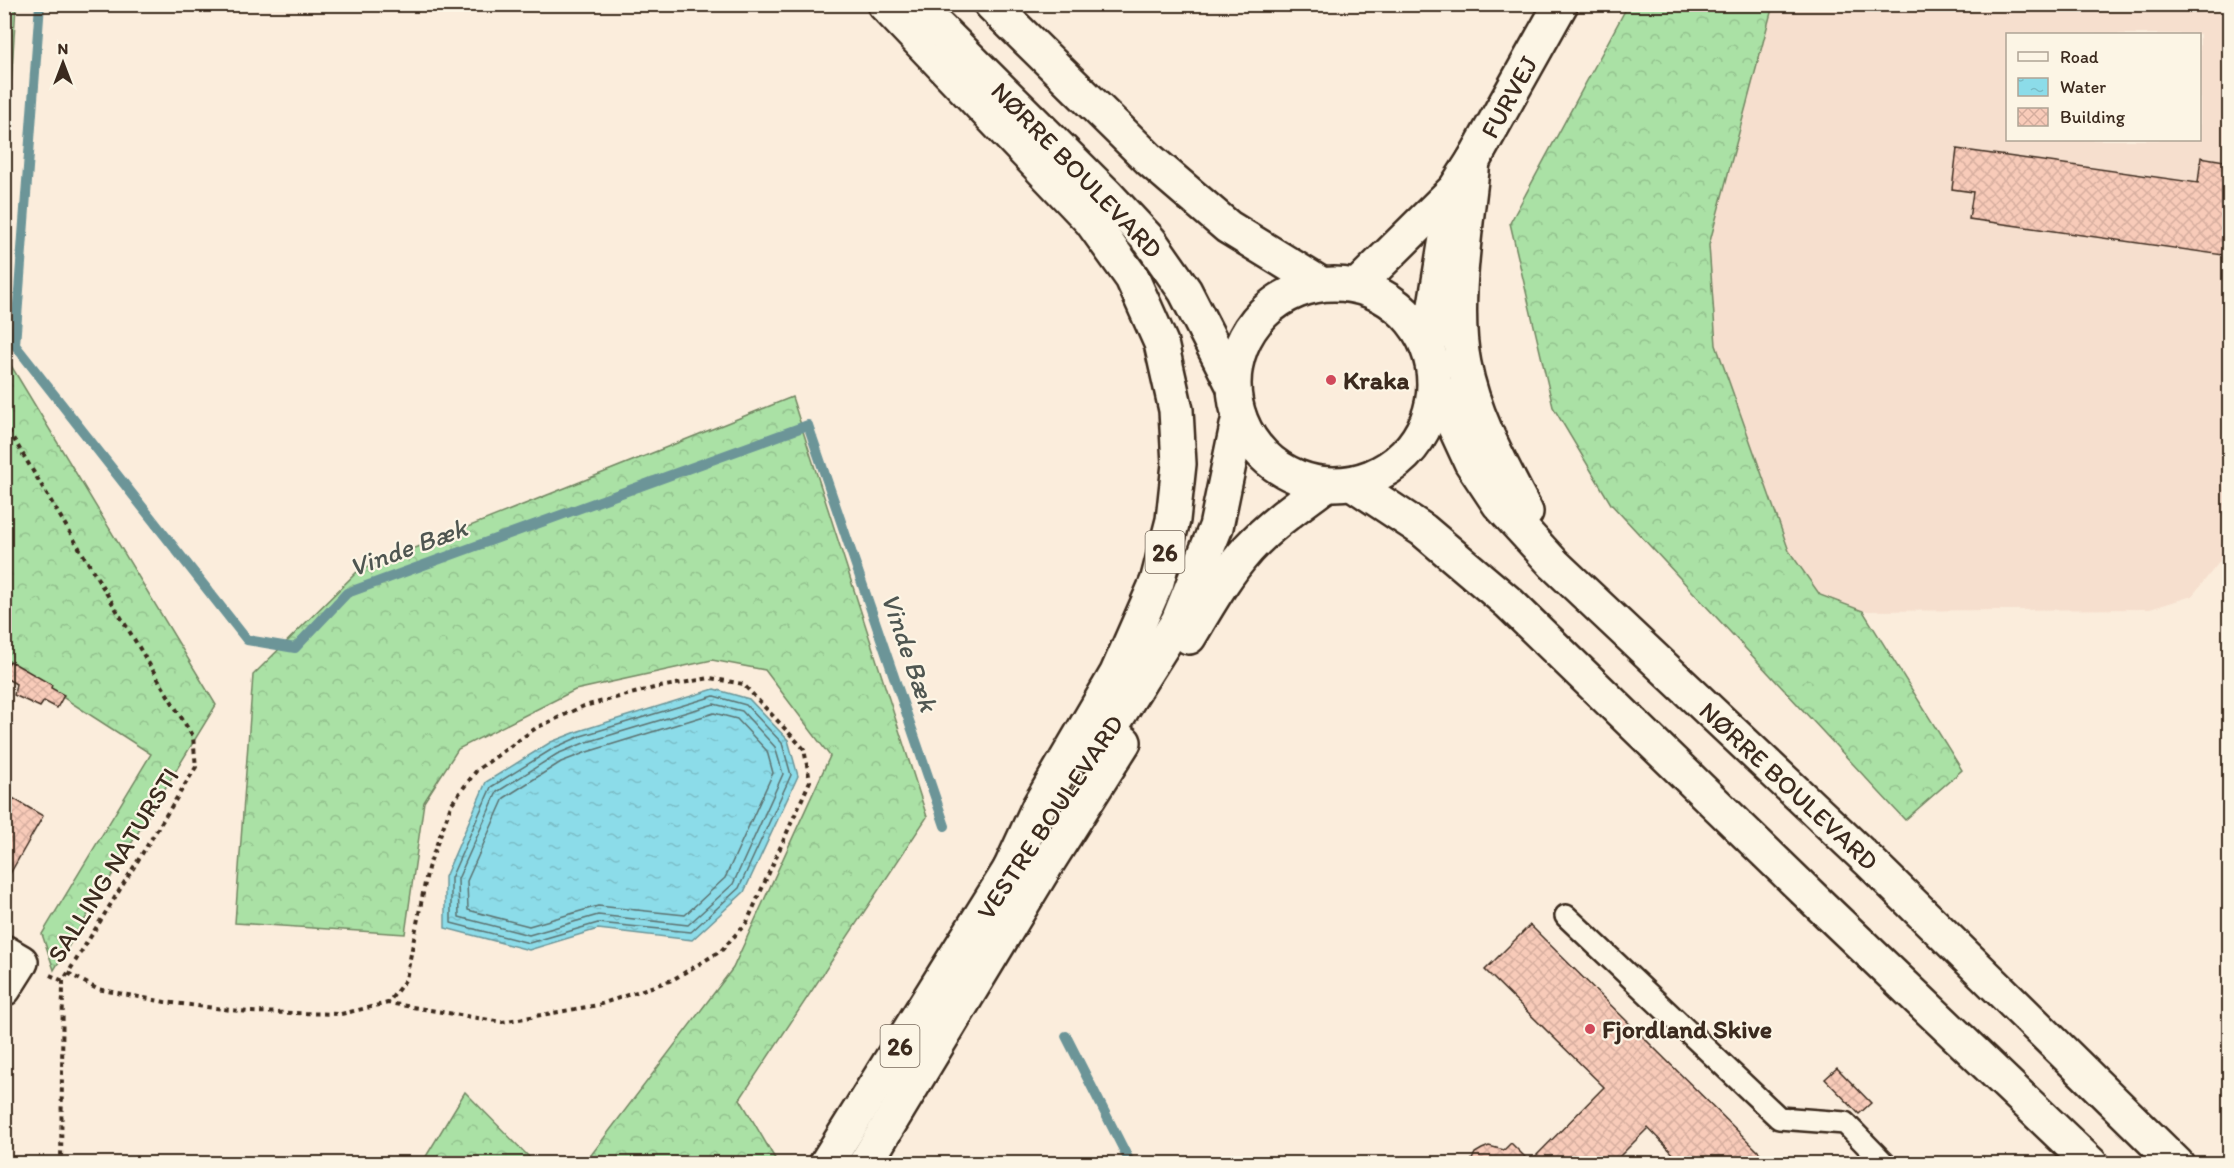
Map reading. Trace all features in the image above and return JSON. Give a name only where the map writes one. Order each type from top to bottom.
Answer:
[{"type":"main road","name":"26","points":[[884,4],[1091,221],[1132,278],[1161,343],[1176,410],[1179,464],[1173,520],[1157,582],[1117,673],[1039,806],[1010,869]]},
{"type":"main road","name":"NØRRE BOULEVARD","points":[[915,4],[1107,195],[1150,241],[1185,291],[1233,385]]},
{"type":"main road","name":"26","points":[[990,4],[1150,160],[1228,227],[1321,284]]},
{"type":"main road","name":"FURVEJ","points":[[1358,286],[1455,189],[1561,4]]},
{"type":"main road","points":[[1473,161],[1460,319],[1463,363],[1476,409],[1493,448],[1554,564]]},
{"type":"main road","name":"FURVEJ","points":[[1428,348],[1455,189]]},
{"type":"main road","name":"26","points":[[1321,284],[1358,286],[1387,299],[1412,320],[1428,348],[1435,384],[1431,412],[1420,437],[1402,459],[1379,475],[1340,484],[1299,478],[1273,464],[1252,443],[1239,416],[1233,385],[1237,356],[1249,330],[1269,308],[1293,292],[1321,284]]},
{"type":"main road","name":"NØRRE BOULEVARD","points":[[1435,384],[1471,462],[1499,504],[1554,564],[1870,862],[2177,1164]]},
{"type":"main road","name":"VESTRE BOULEVARD","points":[[826,1164],[1010,869],[1054,820],[1178,621],[1216,527],[1239,416]]},
{"type":"main road","name":"VESTRE BOULEVARD","points":[[865,1164],[1045,867],[1217,590],[1249,548],[1284,516],[1340,484]]},
{"type":"main road","points":[[1340,484],[1423,530],[1509,603],[2091,1164]]},
{"type":"main road","points":[[4,952],[21,962],[4,989]]},
{"type":"lane","points":[[1566,916],[1779,1118],[1845,1123],[1886,1164]]},
{"type":"path","name":"SALLING NATURSTI","points":[[4,423],[193,737],[196,767],[63,981],[61,1164]]},
{"type":"path","points":[[68,973],[97,989],[165,1002],[248,1012],[341,1014],[388,1003],[502,1022],[598,1005],[672,980],[721,951],[747,922],[810,781],[804,749],[743,684],[710,678],[654,688],[584,706],[537,728],[477,770],[452,803],[428,868],[406,979],[388,1003]]},
{"type":"shaded area","points":[[1773,5],[2229,5],[2229,550],[2192,596],[2150,609],[1863,611],[1820,595],[1789,551],[1716,345],[1709,245]]},
{"type":"green space","points":[[4,5],[16,5],[5,184]]},
{"type":"green space","points":[[1628,5],[1773,5],[1709,245],[1716,345],[1789,551],[1820,595],[1863,611],[1962,770],[1905,820],[1611,504],[1553,407],[1510,223]]},
{"type":"green space","points":[[4,354],[216,705],[54,970],[42,934],[151,754],[5,660]]},
{"type":"green space","points":[[792,397],[927,817],[740,1099],[777,1162],[585,1163],[733,968],[830,756],[765,670],[712,660],[575,690],[458,749],[424,802],[405,934],[235,923],[253,675],[358,571]]},
{"type":"green space","points":[[465,1092],[535,1163],[422,1163]]},
{"type":"water","points":[[714,689],[749,699],[788,740],[798,776],[744,892],[692,940],[598,929],[529,950],[445,928],[445,877],[486,782],[551,742],[579,731]]},
{"type":"building","points":[[2202,4],[2230,4],[2230,8]]},
{"type":"building","points":[[1957,149],[2198,183],[2201,157],[2230,162],[2230,256],[1969,219],[1973,192],[1952,189]]},
{"type":"building","points":[[10,661],[52,685],[51,688],[64,695],[57,708],[44,701],[40,707],[14,695],[16,684],[4,677]]},
{"type":"building","points":[[4,793],[43,816],[7,879],[4,877]]},
{"type":"building","name":"Fjordland Skive","points":[[1530,925],[1771,1164],[1683,1164],[1648,1128],[1612,1164],[1470,1164],[1475,1153],[1482,1149],[1489,1146],[1504,1150],[1511,1143],[1530,1162],[1604,1087],[1485,970]]},
{"type":"building","points":[[1837,1068],[1871,1103],[1859,1114],[1825,1079]]},
{"type":"waterway","name":"Vinde Bæk","points":[[40,4],[15,345],[247,640],[295,648],[347,593],[808,425],[945,826]]},
{"type":"waterway","points":[[1066,1036],[1131,1164]]},
{"type":"place","name":"Kraka","points":[[1331,380]]},
{"type":"place","name":"Fjordland Skive","points":[[1590,1029]]}]
